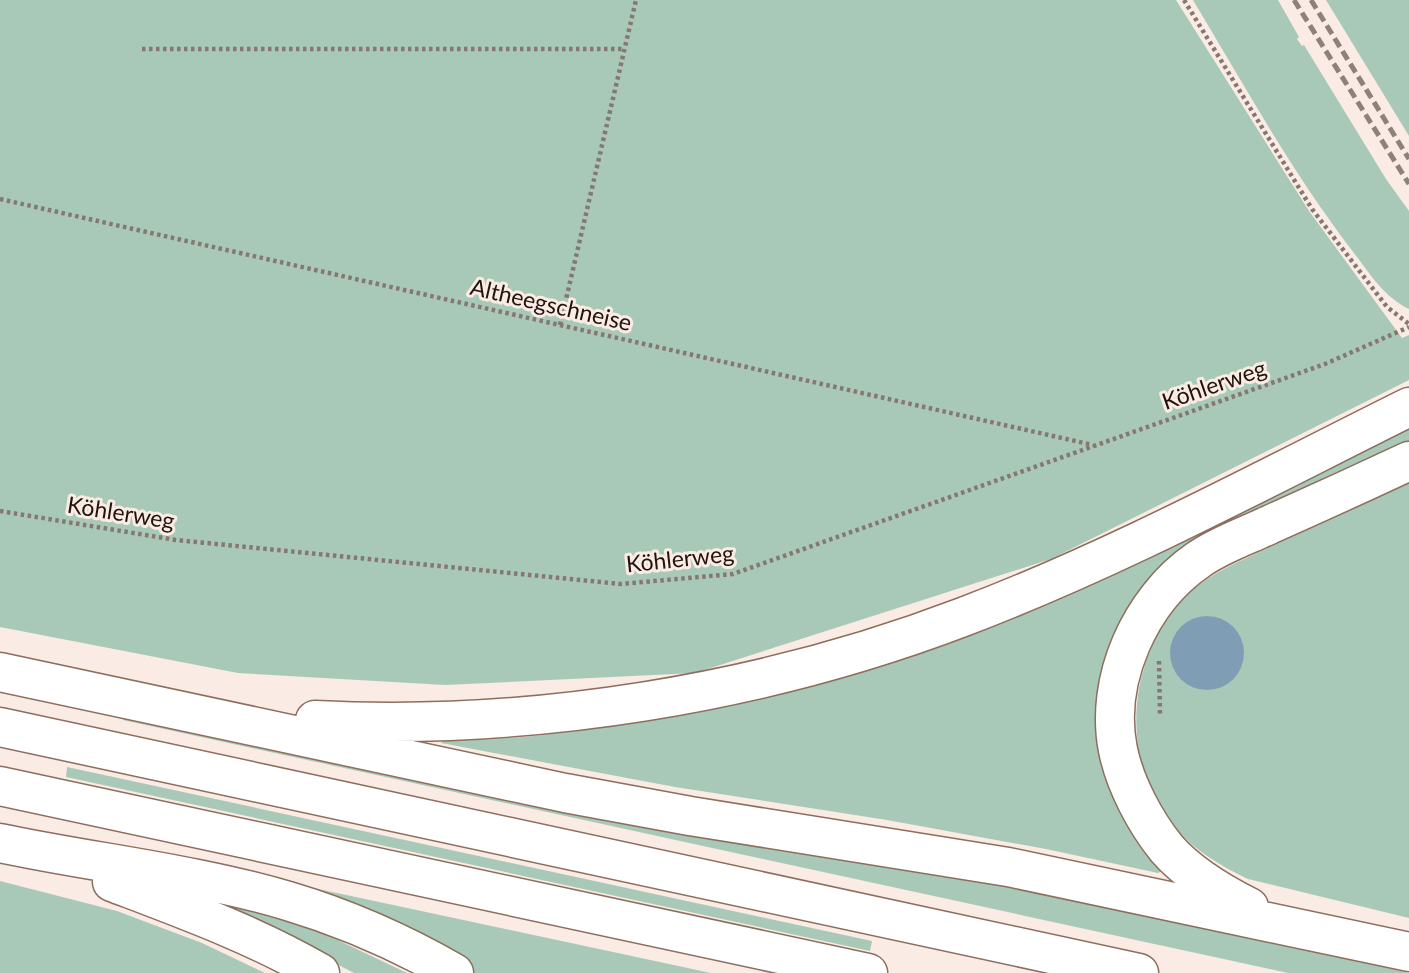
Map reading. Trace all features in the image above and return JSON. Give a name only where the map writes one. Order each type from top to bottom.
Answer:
[{"type":"highway","points":[[190,712],[363,722],[520,716],[638,704],[809,667],[912,636],[1018,595],[1173,524],[1409,407]]},
{"type":"highway","points":[[1285,925],[1226,895],[1195,875],[1167,849],[1153,830],[1136,800],[1118,752],[1116,712],[1126,659],[1144,616],[1168,586],[1199,559],[1409,461]]},
{"type":"highway","points":[[0,671],[565,793],[1008,867],[1409,952]]},
{"type":"highway","points":[[0,727],[1139,973]]},
{"type":"highway","points":[[0,786],[868,973]]},
{"type":"highway","points":[[9,845],[198,914],[263,943],[320,973]]},
{"type":"highway","points":[[9,845],[220,884],[286,900],[356,925],[454,973]]},
{"type":"path","points":[[560,325],[636,0]]},
{"type":"path","points":[[1184,0],[1312,209],[1387,307],[1409,326]]},
{"type":"path","points":[[142,49],[624,49]]},
{"type":"path","name":"Altheegschneise","points":[[0,199],[1094,446]]},
{"type":"path","name":"Köhlerweg","points":[[0,511],[176,540],[621,584],[733,574],[1325,365],[1409,326]]},
{"type":"green space","points":[[0,0],[1176,0],[1309,211],[1402,338],[1409,335],[1409,380],[1051,559],[695,673],[445,685],[238,673],[0,627]]},
{"type":"green space","points":[[1193,0],[1278,0],[1299,37],[1297,39],[1304,45],[1386,179],[1409,211],[1409,309],[1392,298],[1378,284],[1310,192]]},
{"type":"green space","points":[[1326,0],[1409,0],[1409,136]]},
{"type":"green space","points":[[1409,424],[1409,450],[1228,532],[1114,649],[1162,871],[1158,873],[887,820],[675,787],[441,743],[602,728],[758,696]]},
{"type":"green space","points":[[1409,483],[1409,918],[1248,879],[1199,850],[1174,827],[1156,801],[1144,772],[1136,712],[1141,681],[1150,652],[1164,625],[1196,588],[1232,565]]},
{"type":"green space","points":[[123,714],[990,881],[1278,942],[1409,973],[1288,973],[123,720]]},
{"type":"green space","points":[[67,767],[872,941],[870,951],[66,777]]},
{"type":"green space","points":[[89,840],[711,973],[466,973],[88,846]]},
{"type":"green space","points":[[0,881],[117,911],[202,943],[265,973],[0,973]]},
{"type":"green space","points":[[210,898],[321,932],[407,973],[354,973]]},
{"type":"water","points":[[1207,616],[1221,619],[1233,627],[1241,639],[1244,653],[1241,667],[1233,679],[1221,687],[1207,690],[1193,687],[1181,679],[1173,667],[1170,653],[1173,639],[1181,627],[1193,619]]},
{"type":"railway","points":[[1294,0],[1409,184]]},
{"type":"railway","points":[[1311,0],[1409,159]]}]
